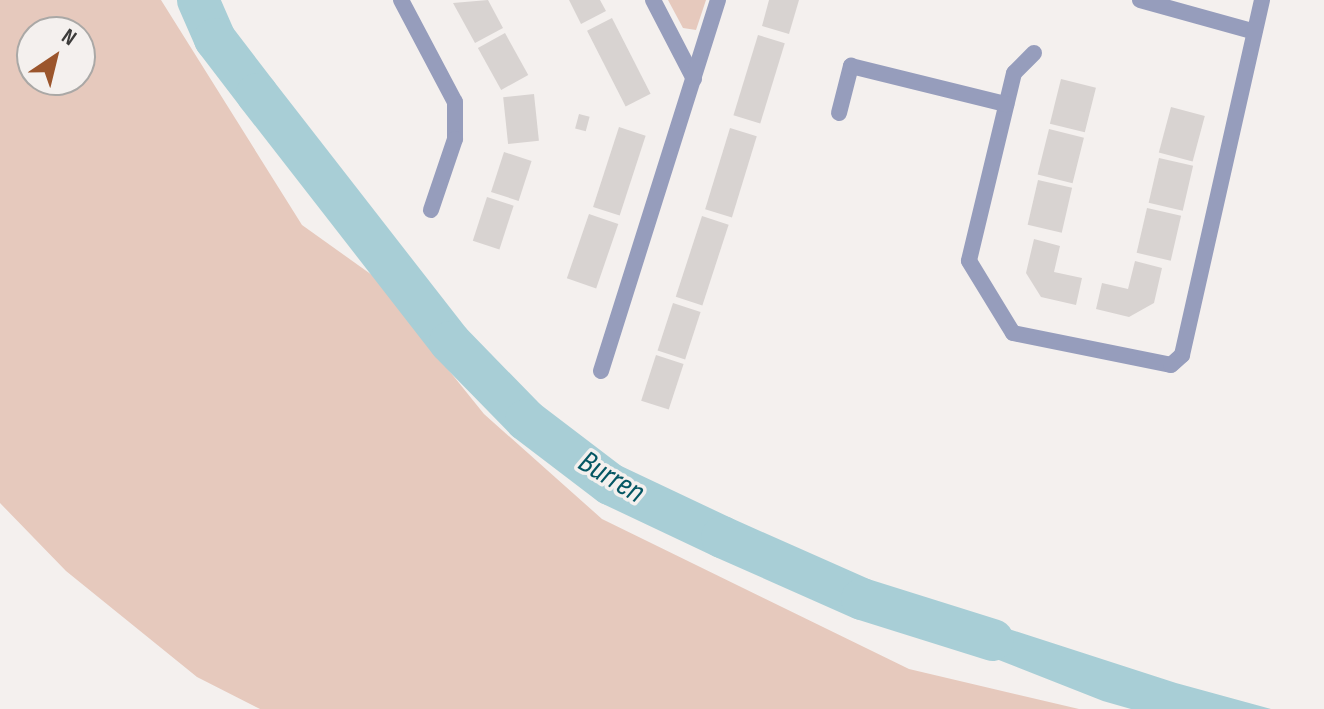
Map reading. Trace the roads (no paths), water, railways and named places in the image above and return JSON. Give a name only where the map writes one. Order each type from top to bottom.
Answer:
[{"type":"street","points":[[401,0],[455,102],[455,139],[431,210]]},
{"type":"street","points":[[653,0],[694,79]]},
{"type":"street","points":[[601,371],[718,0]]},
{"type":"street","points":[[1140,0],[1252,31]]},
{"type":"street","points":[[1034,53],[1017,66],[969,261],[1013,333],[1171,365],[1182,355],[1252,31],[1262,0]]},
{"type":"street","points":[[839,113],[851,66],[1006,104]]},
{"type":"water","points":[[944,608],[1176,683],[1271,709],[1131,709],[1103,701],[935,635]]},
{"type":"waterway","name":"Burren","points":[[198,0],[215,39],[450,342],[526,420],[610,484],[722,537],[862,599],[993,640]]}]
